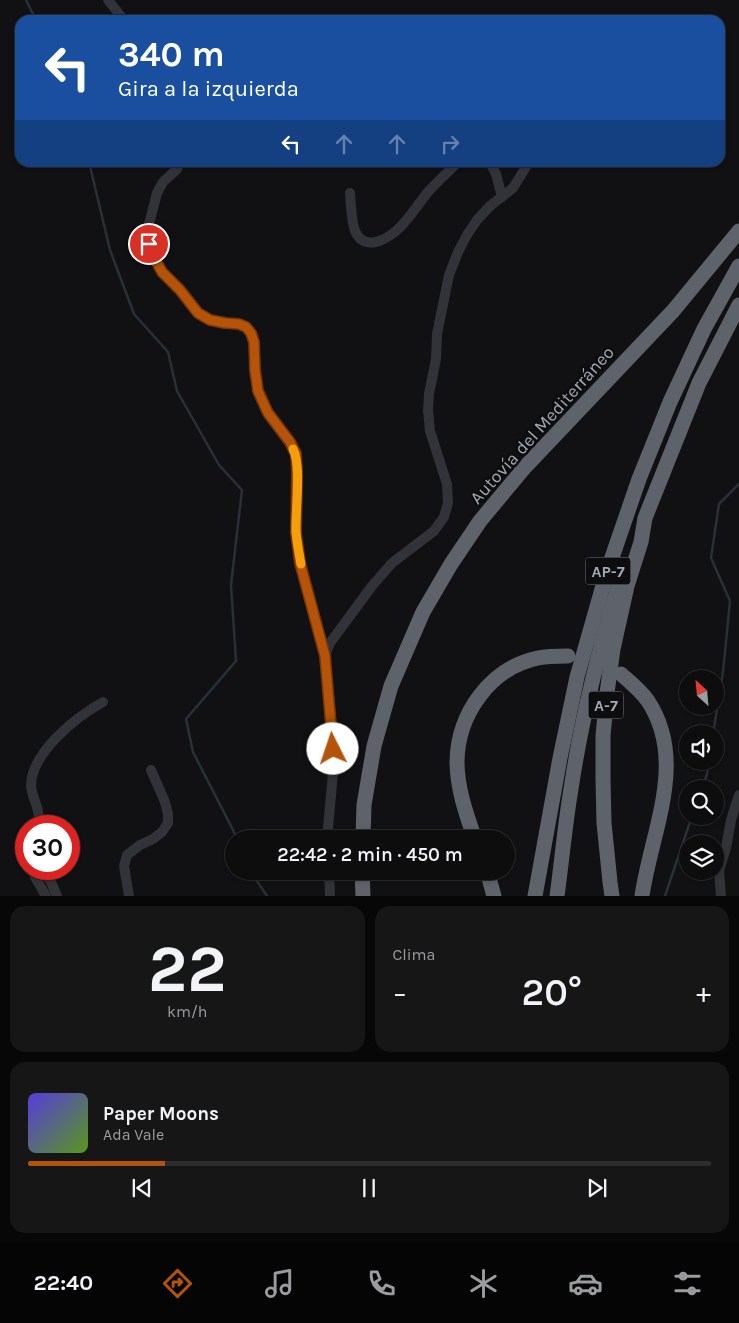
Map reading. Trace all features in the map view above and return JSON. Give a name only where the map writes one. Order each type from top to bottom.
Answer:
[{"type":"highway","name":"Autovía del Mediterráneo","points":[[363,830],[364,805],[374,746],[390,686],[423,612],[451,564],[480,521],[525,467],[673,311],[739,231]]},
{"type":"highway","name":"AP-7","points":[[535,896],[560,758],[578,677],[606,575],[639,480],[670,402],[704,329],[739,266]]},
{"type":"highway","name":"A-7","points":[[612,896],[604,823],[602,779],[606,693],[613,649],[627,586],[641,542],[645,518],[699,383],[739,305]]},
{"type":"highway","name":"AP-7","points":[[557,896],[571,788],[589,694],[608,619],[632,540],[645,518]]},
{"type":"highway","points":[[472,830],[459,785],[457,762],[459,740],[464,722],[473,704],[501,674],[518,665],[536,658],[568,656]]},
{"type":"highway","points":[[621,674],[648,700],[660,725],[666,751],[664,798],[642,896]]},
{"type":"highway","points":[[362,880],[363,896]]},
{"type":"highway","points":[[489,880],[494,896]]},
{"type":"street","points":[[108,0],[120,15]]},
{"type":"street","points":[[178,167],[163,182],[157,194],[148,228],[149,244],[162,272],[180,290],[198,313],[210,320],[239,324],[246,327],[251,333],[254,342],[258,391],[268,413],[290,442],[296,454],[296,533],[300,563],[325,656],[333,736],[334,762],[328,830]]},
{"type":"street","points":[[350,193],[352,217],[356,232],[361,239],[370,243],[382,240],[397,230],[429,191],[453,167]]},
{"type":"street","points":[[492,167],[502,197]]},
{"type":"street","points":[[325,656],[330,642],[372,586],[392,563],[434,531],[444,517],[448,502],[447,484],[430,431],[428,410],[436,359],[437,334],[449,275],[458,252],[477,220],[490,206],[513,188],[526,167]]},
{"type":"street","points":[[39,815],[31,787],[32,775],[38,763],[51,743],[65,729],[87,711],[103,702]]},
{"type":"street","points":[[129,896],[124,866],[127,855],[162,832],[168,823],[165,802],[151,770]]},
{"type":"street","points":[[721,896],[719,870],[739,795]]},
{"type":"street","points":[[41,880],[46,896]]},
{"type":"street","points":[[48,880],[57,896]]},
{"type":"street","points":[[329,880],[330,896]]},
{"type":"waterway","points":[[26,0],[34,15]]},
{"type":"waterway","points":[[90,167],[110,250],[134,314],[168,352],[177,391],[219,465],[242,490],[231,585],[236,661],[186,719],[193,752],[233,830]]},
{"type":"waterway","points":[[714,725],[723,672],[730,601],[711,558],[719,504],[739,484]]},
{"type":"waterway","points":[[705,780],[708,770]]},
{"type":"waterway","points":[[665,896],[689,825]]},
{"type":"waterway","points":[[256,880],[267,896]]},
{"type":"slow traffic","points":[[293,449],[296,454],[297,472],[296,533],[301,564]]},
{"type":"route","points":[[149,244],[162,272],[180,290],[198,313],[210,320],[239,324],[246,327],[251,333],[254,342],[258,391],[268,413],[290,442],[296,454],[296,533],[300,563],[325,656],[333,749]]}]
